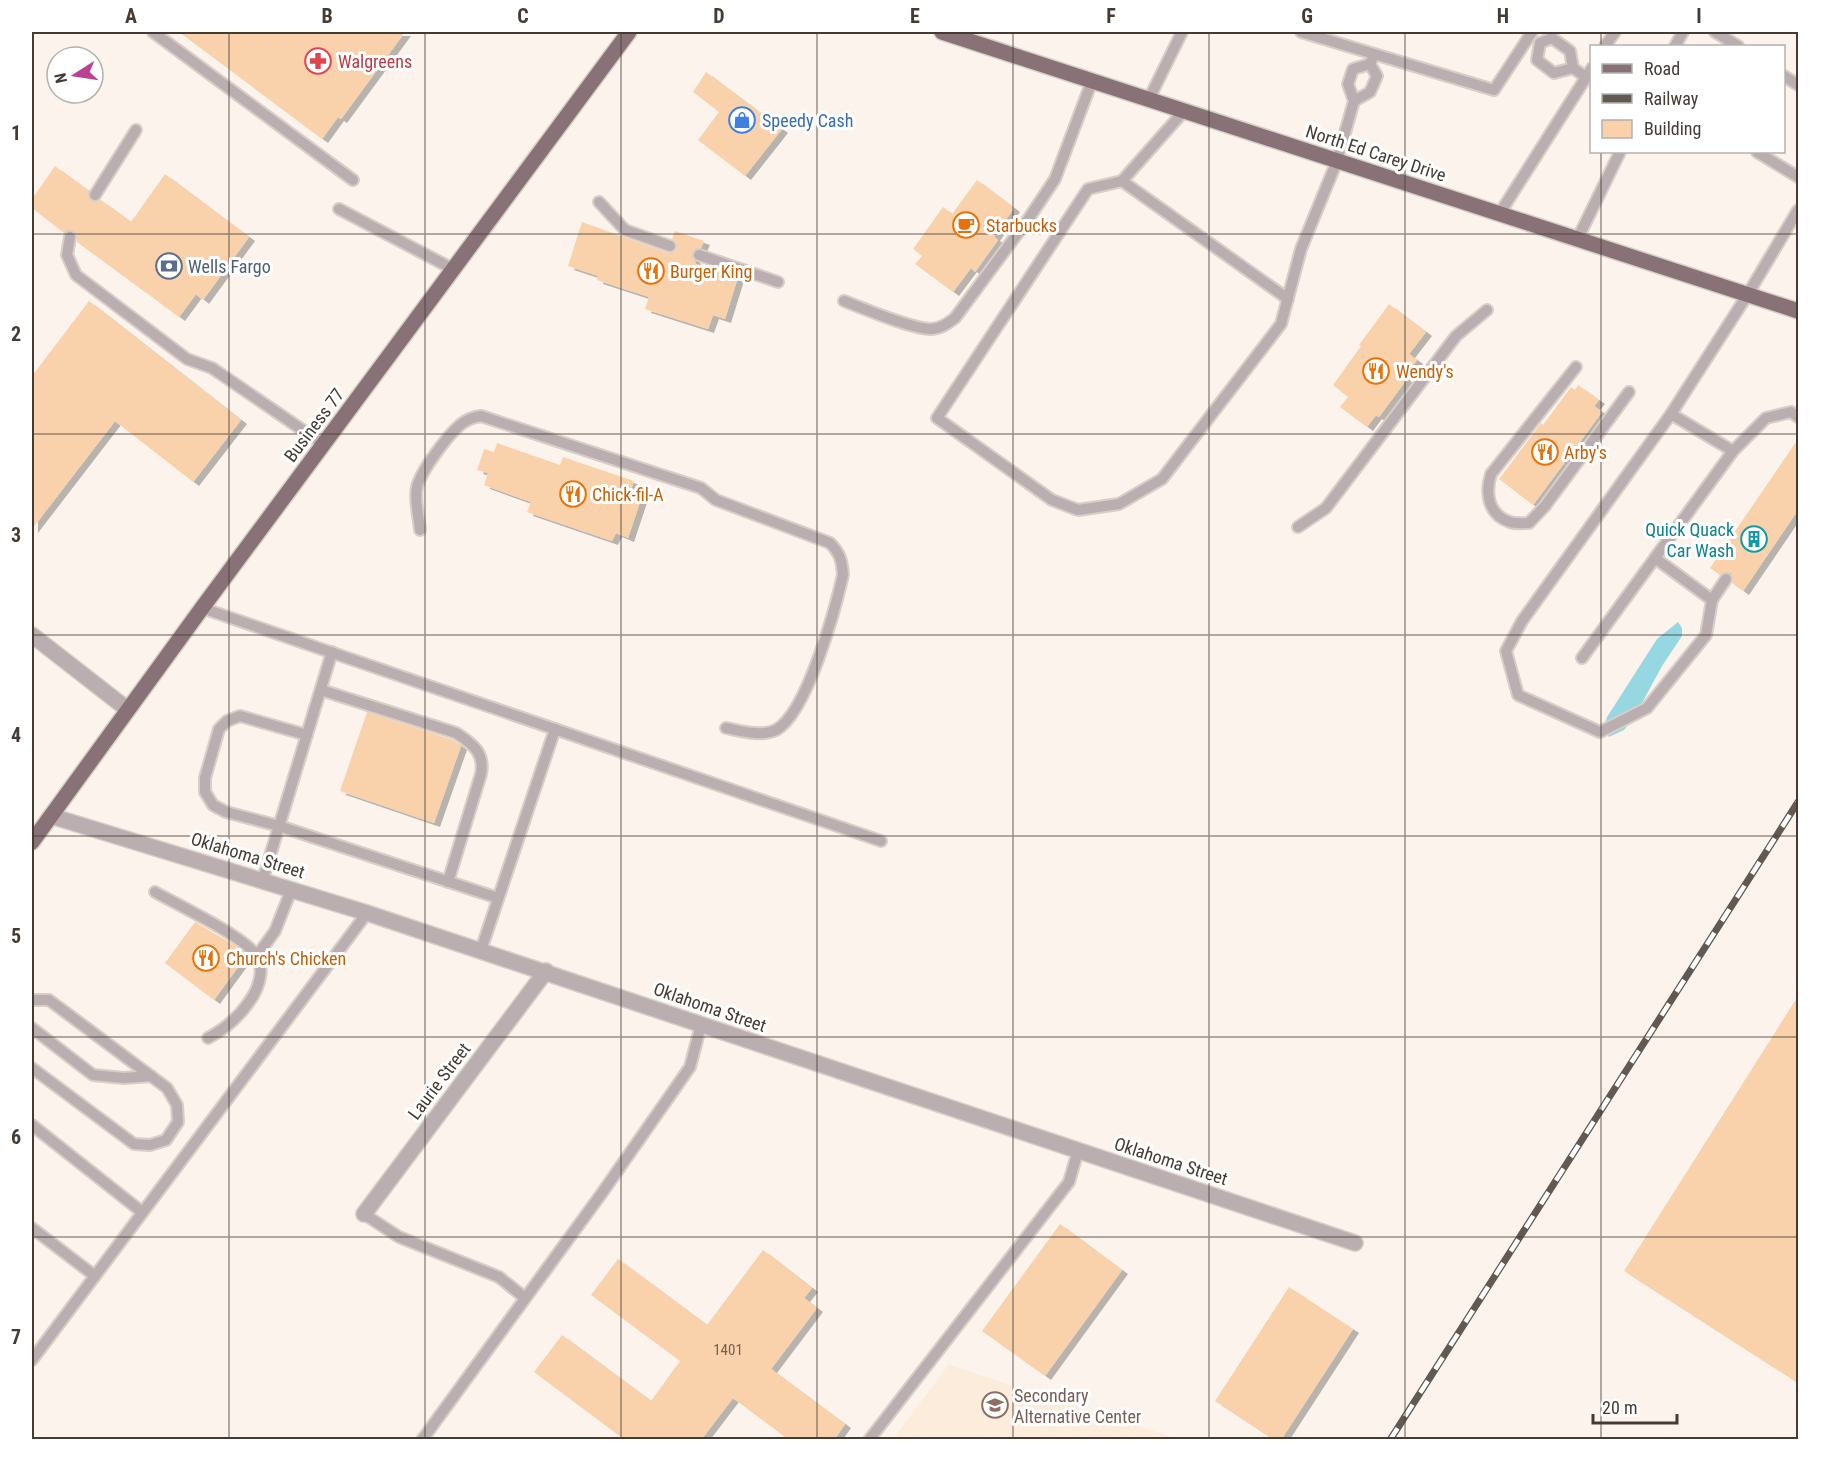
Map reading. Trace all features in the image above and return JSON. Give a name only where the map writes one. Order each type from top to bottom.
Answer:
[{"type":"main road","name":"Business 77","points":[[32,842],[127,709],[629,32]]},
{"type":"main road","name":"North Ed Carey Drive","points":[[942,32],[968,35],[1092,81],[1798,311]]},
{"type":"street","points":[[32,635],[127,709]]},
{"type":"street","name":"Oklahoma Street","points":[[51,816],[292,888],[1355,1243]]},
{"type":"street","name":"Laurie Street","points":[[364,1214],[546,972]]},
{"type":"lane","points":[[153,32],[353,180]]},
{"type":"lane","points":[[1149,99],[1182,32]]},
{"type":"lane","points":[[1306,32],[1372,59],[1494,90],[1531,34],[1540,43]]},
{"type":"lane","points":[[1606,45],[1615,32]]},
{"type":"lane","points":[[1715,32],[1736,45]]},
{"type":"lane","points":[[1540,43],[1552,38],[1570,51],[1572,68]]},
{"type":"lane","points":[[1500,213],[1589,73],[1572,68],[1554,73],[1537,60],[1540,43]]},
{"type":"lane","points":[[1354,101],[1370,92],[1377,76],[1372,59]]},
{"type":"lane","points":[[1184,111],[1122,181],[1088,189],[937,418],[1052,500],[1078,510],[1119,504],[1162,479],[1281,324],[1301,249],[1337,161],[1354,101],[1348,84],[1353,69],[1372,59]]},
{"type":"lane","points":[[1785,77],[1798,85]]},
{"type":"lane","points":[[844,301],[914,326],[930,329],[944,326],[955,318],[1055,179],[1092,81]]},
{"type":"lane","points":[[95,195],[136,130]]},
{"type":"lane","points":[[1578,238],[1620,153]]},
{"type":"lane","points":[[1759,153],[1798,177]]},
{"type":"lane","points":[[1122,181],[1288,299]]},
{"type":"lane","points":[[599,202],[625,230],[670,246]]},
{"type":"lane","points":[[339,210],[453,269]]},
{"type":"lane","points":[[1726,579],[1712,600],[1706,635],[1647,708],[1600,732],[1518,695],[1506,651],[1522,621],[1671,414],[1749,294],[1798,210]]},
{"type":"lane","points":[[70,237],[67,255],[76,275],[187,359],[212,368],[323,444]]},
{"type":"lane","points":[[699,255],[778,282]]},
{"type":"lane","points":[[1298,527],[1326,508],[1456,336],[1487,310]]},
{"type":"lane","points":[[1576,367],[1491,474],[1487,487],[1490,506],[1499,516],[1511,523],[1529,523],[1545,506],[1629,392]]},
{"type":"lane","points":[[1582,658],[1734,451],[1766,418],[1791,412],[1798,417]]},
{"type":"lane","points":[[1671,414],[1734,451]]},
{"type":"lane","points":[[420,530],[417,487],[428,464],[459,426],[471,418],[481,416],[701,489],[716,500],[831,543],[838,551],[843,575],[819,655],[801,701],[788,721],[774,731],[755,734],[726,729]]},
{"type":"lane","points":[[1655,558],[1712,600]]},
{"type":"lane","points":[[202,608],[881,841]]},
{"type":"lane","points":[[262,879],[332,652]]},
{"type":"lane","points":[[321,690],[456,733],[475,747],[483,764],[482,774],[448,882]]},
{"type":"lane","points":[[307,735],[240,716],[227,721],[219,729],[205,778],[205,792],[213,805],[226,812],[279,826],[498,898]]},
{"type":"lane","points":[[481,950],[555,729]]},
{"type":"lane","points":[[257,956],[275,932],[292,888]]},
{"type":"lane","points":[[155,892],[227,933],[257,956],[261,972],[255,994],[234,1020],[208,1038]]},
{"type":"lane","points":[[32,1360],[367,913]]},
{"type":"lane","points":[[32,999],[49,1000],[167,1088],[177,1105],[178,1122],[166,1140],[150,1145],[134,1144],[32,1068]]},
{"type":"lane","points":[[422,1440],[690,1067],[701,1025]]},
{"type":"lane","points":[[32,1028],[93,1075],[124,1078],[151,1076]]},
{"type":"lane","points":[[32,1125],[142,1212]]},
{"type":"lane","points":[[869,1440],[1069,1182],[1078,1151]]},
{"type":"lane","points":[[364,1214],[399,1237],[499,1276],[525,1298]]},
{"type":"lane","points":[[32,1228],[95,1275]]},
{"type":"shaded area","name":"Secondary Alternative Center","points":[[949,1364],[965,1370],[1178,1439],[893,1439]]},
{"type":"water","points":[[1678,622],[1682,628],[1682,636],[1662,666],[1635,716],[1624,730],[1609,737],[1604,727],[1607,717],[1657,639]]},
{"type":"building","name":"Walgreens","points":[[179,32],[405,32],[341,119],[338,117],[322,139]]},
{"type":"building","name":"Speedy Cash","points":[[706,72],[782,129],[745,176],[698,140],[719,112],[693,92]]},
{"type":"building","name":"Wells Fargo","points":[[55,166],[89,191],[91,201],[101,200],[131,222],[165,174],[249,237],[203,300],[196,294],[179,317],[77,242],[77,235],[74,231],[68,230],[64,233],[32,208],[32,199]]},
{"type":"building","name":"Starbucks","points":[[977,180],[1014,208],[994,237],[998,240],[975,272],[971,268],[953,292],[915,264],[922,256],[913,249],[943,207],[952,214]]},
{"type":"building","name":"Burger King","points":[[582,222],[668,253],[674,252],[677,248],[676,242],[672,239],[675,231],[704,241],[701,248],[695,249],[692,253],[696,264],[738,277],[725,319],[713,315],[708,329],[645,309],[649,297],[597,280],[598,276],[568,266]]},
{"type":"building","points":[[89,301],[241,420],[193,482],[115,421],[32,529],[32,376]]},
{"type":"building","name":"Wendy's","points":[[1389,304],[1426,332],[1409,354],[1417,360],[1404,377],[1407,379],[1379,417],[1376,415],[1367,427],[1340,407],[1348,397],[1333,385]]},
{"type":"building","name":"Arby's","points":[[1578,385],[1599,400],[1594,406],[1602,412],[1533,505],[1499,479],[1571,387],[1575,390]]},
{"type":"building","name":"Quick Quack Car Wash","points":[[1798,439],[1798,510],[1743,591],[1732,583],[1731,573],[1726,572],[1720,575],[1710,568]]},
{"type":"building","name":"Chick-fil-A","points":[[497,443],[560,465],[563,457],[634,481],[630,492],[642,496],[628,538],[616,533],[612,541],[527,512],[531,502],[484,485],[488,473],[477,470],[484,449],[494,452]]},
{"type":"building","points":[[367,712],[453,740],[461,746],[434,823],[340,791]]},
{"type":"building","name":"Church's Chicken","points":[[195,922],[234,945],[246,956],[214,1000],[165,963]]},
{"type":"building","points":[[1798,996],[1798,1383],[1624,1271]]},
{"type":"building","points":[[1060,1224],[1122,1270],[1045,1376],[982,1331]]},
{"type":"building","points":[[763,1250],[812,1288],[804,1298],[817,1308],[771,1369],[845,1424],[834,1440],[789,1440],[733,1398],[701,1440],[625,1440],[534,1372],[562,1335],[651,1401],[680,1361],[591,1295],[618,1259],[707,1325]]},
{"type":"building","points":[[1289,1287],[1353,1329],[1281,1440],[1274,1440],[1215,1401]]},
{"type":"railway","points":[[1390,1440],[1798,802]]},
{"type":"place","name":"Walgreens","points":[[318,61]]},
{"type":"place","name":"Speedy Cash","points":[[742,120]]},
{"type":"place","name":"Starbucks","points":[[966,225]]},
{"type":"place","name":"Wells Fargo","points":[[169,266]]},
{"type":"place","name":"Burger King","points":[[651,271]]},
{"type":"place","name":"Wendy's","points":[[1376,371]]},
{"type":"place","name":"Arby's","points":[[1545,452]]},
{"type":"place","name":"Chick-fil-A","points":[[573,494]]},
{"type":"place","name":"Quick Quack Car Wash","points":[[1754,539]]},
{"type":"place","name":"Church's Chicken","points":[[206,958]]},
{"type":"place","name":"Secondary Alternative Center","points":[[995,1405]]}]
